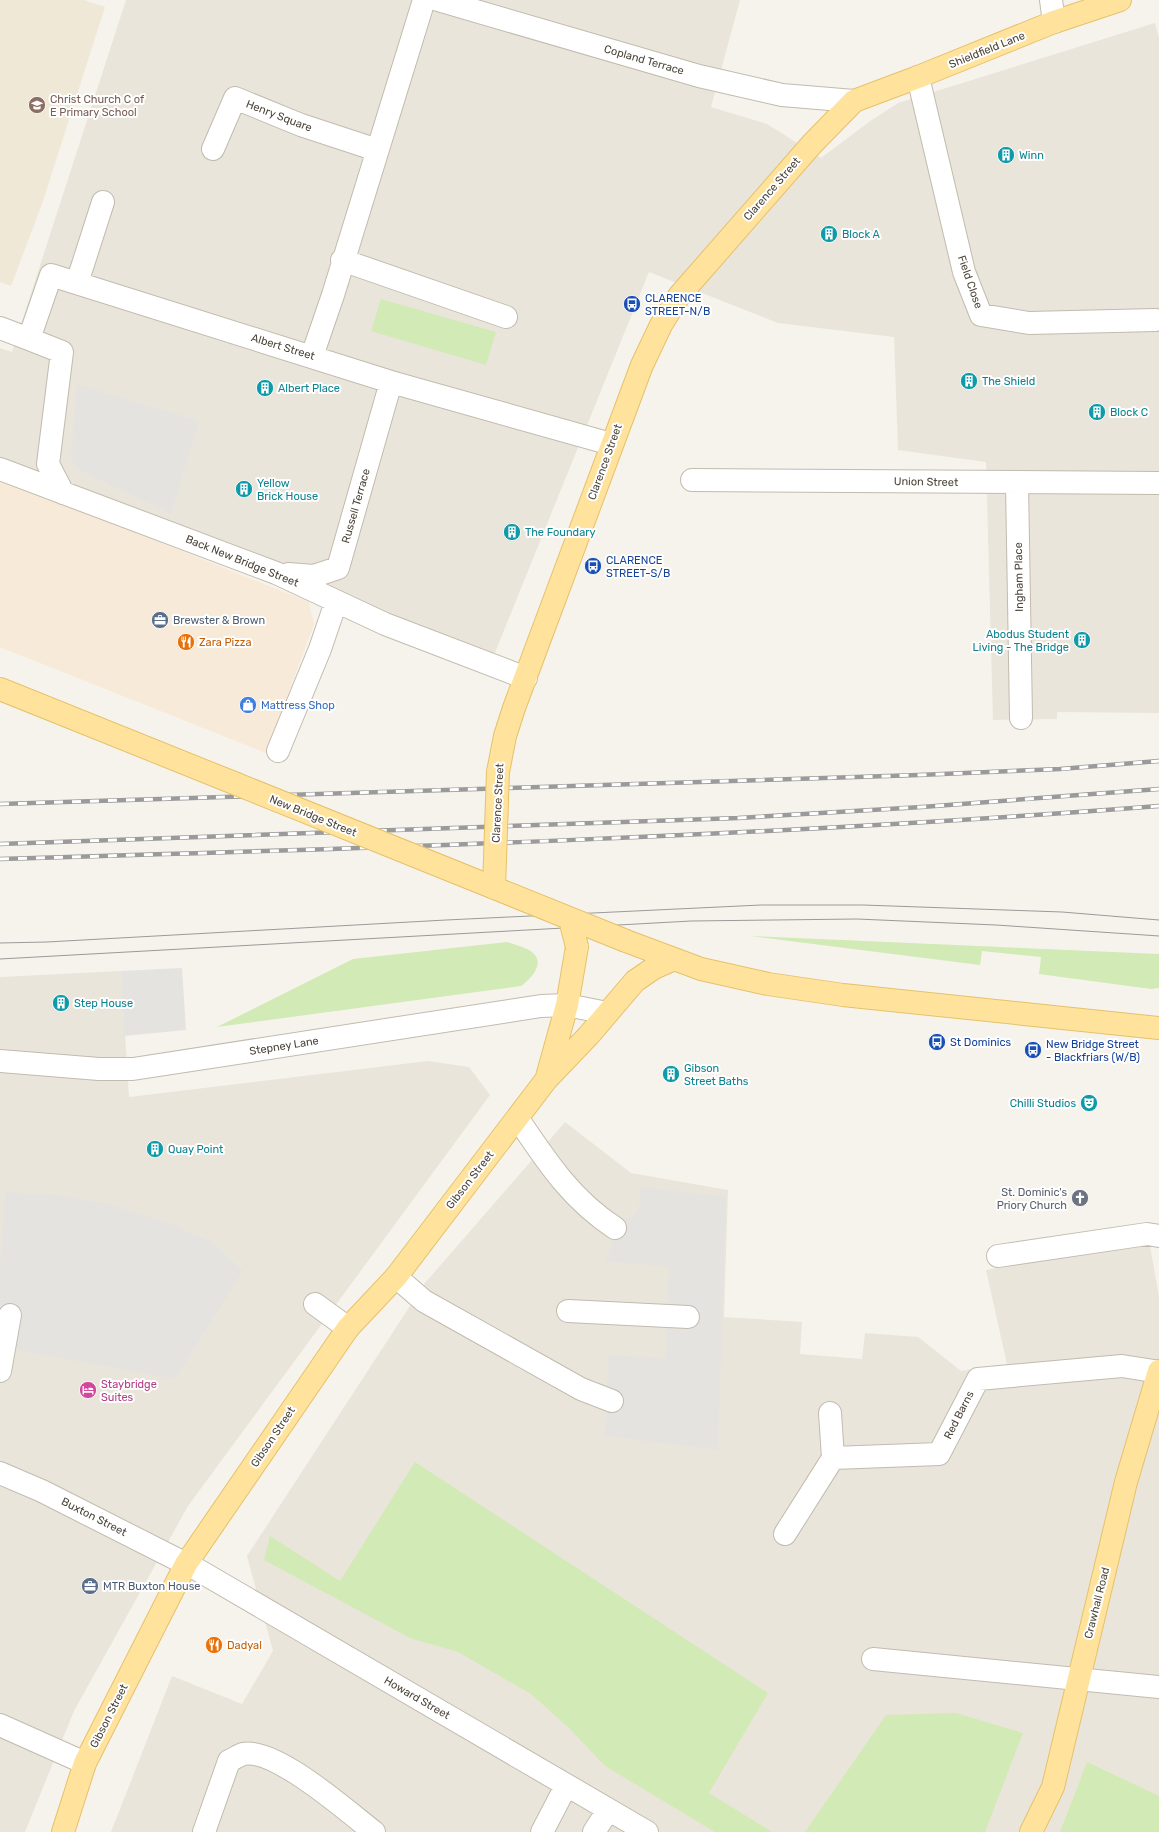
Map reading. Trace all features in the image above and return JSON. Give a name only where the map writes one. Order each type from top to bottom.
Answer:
[{"type":"main road","name":"Shieldfield Lane","points":[[854,101],[1054,22],[1120,0]]},
{"type":"main road","name":"Clarence Street","points":[[494,888],[498,772],[505,736],[611,444],[642,365],[661,325],[679,296],[812,144],[854,101]]},
{"type":"main road","name":"New Bridge Street","points":[[0,689],[672,960],[727,976],[835,994],[1159,1028]]},
{"type":"main road","name":"Gibson Street","points":[[546,1080],[567,1005],[577,947],[570,919]]},
{"type":"main road","name":"Gibson Street","points":[[63,1832],[85,1763],[186,1564],[348,1328],[396,1277],[518,1119],[546,1080],[580,1045],[635,981],[654,968],[672,960]]},
{"type":"main road","name":"Crawhall Road","points":[[1031,1832],[1053,1787],[1126,1482],[1159,1372]]},
{"type":"street","points":[[312,356],[424,0]]},
{"type":"street","name":"Copland Terrace","points":[[438,0],[488,7],[699,76],[782,96],[854,101]]},
{"type":"street","points":[[1051,0],[1054,22]]},
{"type":"street","name":"Field Close","points":[[918,77],[964,272],[981,315],[1030,323],[1156,320]]},
{"type":"street","name":"Henry Square","points":[[213,150],[235,98],[301,125],[378,150]]},
{"type":"street","points":[[77,284],[103,202]]},
{"type":"street","points":[[342,260],[506,317]]},
{"type":"street","name":"Albert Street","points":[[29,339],[51,275],[391,382],[611,444]]},
{"type":"street","points":[[0,328],[62,352],[48,464],[63,493]]},
{"type":"street","name":"Russell Terrace","points":[[276,573],[314,576],[338,568],[391,382]]},
{"type":"street","name":"Back New Bridge Street","points":[[0,469],[276,573],[385,624],[526,678]]},
{"type":"street","name":"Union Street","points":[[692,480],[1159,483]]},
{"type":"street","name":"Ingham Place","points":[[1017,483],[1021,718]]},
{"type":"street","points":[[278,751],[320,649],[336,602]]},
{"type":"street","name":"Stepney Lane","points":[[0,1061],[99,1069],[133,1069],[541,1006],[567,1005],[607,1013]]},
{"type":"street","points":[[518,1119],[553,1171],[574,1195],[596,1215],[615,1228]]},
{"type":"street","points":[[998,1256],[1147,1234],[1159,1236]]},
{"type":"street","points":[[396,1277],[431,1305],[581,1389],[612,1401]]},
{"type":"street","points":[[315,1304],[348,1328]]},
{"type":"street","points":[[568,1311],[688,1317]]},
{"type":"street","points":[[0,1371],[10,1315]]},
{"type":"street","name":"Red Barns","points":[[833,1458],[940,1454],[978,1379],[1122,1366],[1159,1372]]},
{"type":"street","points":[[785,1534],[833,1458],[830,1413]]},
{"type":"street","name":"Buxton Street","points":[[0,1473],[42,1491],[186,1564]]},
{"type":"street","name":"Howard Street","points":[[186,1564],[647,1832]]},
{"type":"street","points":[[873,1659],[1159,1687]]},
{"type":"street","points":[[0,1725],[85,1763]]},
{"type":"street","points":[[204,1832],[229,1761],[244,1754],[264,1756],[290,1769],[374,1832]]},
{"type":"street","points":[[542,1832],[566,1786]]},
{"type":"street","points":[[594,1832],[608,1810]]},
{"type":"shaded area","name":"Christ Church C of E Primary School","points":[[0,0],[84,0],[105,7],[42,204],[11,286],[0,282]]},
{"type":"shaded area","points":[[126,0],[740,0],[711,107],[767,124],[821,158],[869,122],[898,103],[1155,23],[1159,38],[1159,713],[1057,712],[1057,719],[993,720],[986,462],[898,450],[894,337],[778,323],[649,272],[492,660],[0,465],[0,348],[12,352]]},
{"type":"shaded area","points":[[77,384],[199,421],[171,514],[79,470],[73,463],[71,454]]},
{"type":"shaded area","points":[[0,478],[309,602],[314,624],[266,753],[0,647]]},
{"type":"shaded area","points":[[182,968],[186,1030],[124,1036],[121,971]]},
{"type":"shaded area","points":[[121,971],[129,1097],[428,1061],[469,1067],[490,1095],[188,1506],[74,1711],[25,1832],[0,1832],[0,977]]},
{"type":"shaded area","points":[[565,1122],[631,1173],[728,1190],[724,1317],[802,1322],[800,1354],[862,1359],[865,1333],[918,1337],[961,1371],[1007,1364],[986,1270],[1149,1240],[1159,1297],[1159,1832],[111,1832],[172,1676],[242,1704],[273,1651],[247,1556],[425,1283]]},
{"type":"shaded area","points":[[641,1187],[726,1197],[718,1450],[605,1436],[608,1355],[665,1358],[669,1266],[605,1262],[621,1219],[632,1218],[639,1208]]},
{"type":"shaded area","points":[[5,1192],[58,1195],[104,1203],[169,1223],[212,1242],[243,1271],[175,1379],[0,1347],[0,1266]]},
{"type":"green space","points":[[381,299],[496,332],[486,365],[371,331]]},
{"type":"green space","points":[[751,936],[1159,954],[1159,988],[1151,989],[1039,974],[1041,957],[982,951],[980,965]]},
{"type":"green space","points":[[507,942],[529,950],[537,958],[538,963],[535,972],[521,986],[217,1027],[353,959]]},
{"type":"green space","points":[[415,1462],[768,1693],[709,1793],[772,1832],[715,1832],[605,1766],[570,1729],[531,1694],[458,1652],[410,1638],[264,1560],[270,1536],[340,1581]]},
{"type":"green space","points":[[956,1713],[1023,1733],[985,1832],[805,1832],[886,1715]]},
{"type":"green space","points":[[1087,1762],[1159,1796],[1159,1832],[1060,1832]]},
{"type":"tram line","points":[[0,943],[47,942],[446,920],[761,905],[863,905],[1062,912],[1159,920]]},
{"type":"tram line","points":[[0,959],[691,921],[857,919],[996,925],[1159,936]]},
{"type":"railway","points":[[0,804],[919,775],[1060,769],[1159,761]]},
{"type":"railway","points":[[0,844],[738,818],[922,807],[1159,789]]},
{"type":"railway","points":[[0,859],[580,840],[869,825],[1159,806]]},
{"type":"place","name":"Christ Church C of E Primary School","points":[[37,105]]},
{"type":"place","name":"Winn","points":[[1006,155]]},
{"type":"place","name":"Block A","points":[[829,234]]},
{"type":"place","name":"CLARENCE STREET-N/B","points":[[632,304]]},
{"type":"place","name":"The Shield","points":[[969,381]]},
{"type":"place","name":"Albert Place","points":[[265,388]]},
{"type":"place","name":"Block C","points":[[1097,412]]},
{"type":"place","name":"Yellow Brick House","points":[[244,489]]},
{"type":"place","name":"The Foundary","points":[[512,532]]},
{"type":"place","name":"CLARENCE STREET-S/B","points":[[593,566]]},
{"type":"place","name":"Brewster & Brown","points":[[160,620]]},
{"type":"place","name":"Abodus Student Living - The Bridge","points":[[1082,640]]},
{"type":"place","name":"Zara Pizza","points":[[186,642]]},
{"type":"place","name":"Mattress Shop","points":[[248,705]]},
{"type":"place","name":"Step House","points":[[61,1003]]},
{"type":"place","name":"St Dominics","points":[[937,1042]]},
{"type":"place","name":"New Bridge Street - Blackfriars (W/B)","points":[[1033,1050]]},
{"type":"place","name":"Gibson Street Baths","points":[[671,1074]]},
{"type":"place","name":"Chilli Studios","points":[[1089,1103]]},
{"type":"place","name":"Quay Point","points":[[155,1149]]},
{"type":"place","name":"St. Dominic's Priory Church","points":[[1080,1198]]},
{"type":"place","name":"Staybridge Suites","points":[[88,1390]]},
{"type":"place","name":"MTR Buxton House","points":[[90,1586]]},
{"type":"place","name":"Dadyal","points":[[214,1645]]}]
